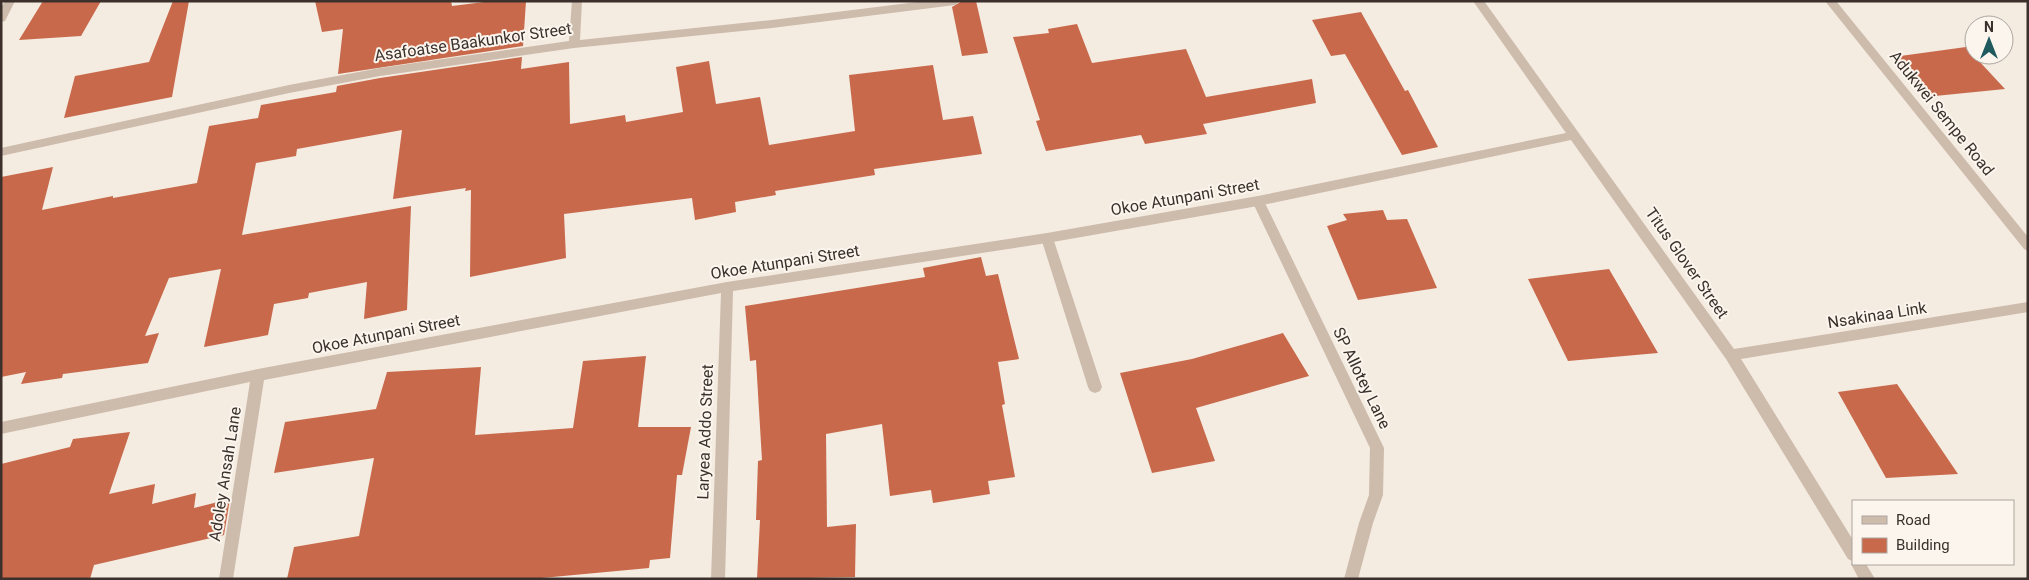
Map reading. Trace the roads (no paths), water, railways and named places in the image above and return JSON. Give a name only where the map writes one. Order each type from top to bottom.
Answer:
[{"type":"street","points":[[1,18],[10,1]]},
{"type":"street","points":[[574,44],[577,1]]},
{"type":"street","name":"Asafoatse Baakunkor Street","points":[[1,152],[346,78],[574,44],[772,24],[955,1]]},
{"type":"street","name":"Titus Glover Street","points":[[1478,1],[1731,355],[1852,552]]},
{"type":"street","name":"Adukwei Sempe Road","points":[[1830,1],[2028,246]]},
{"type":"street","name":"Okoe Atunpani Street","points":[[1,428],[258,375],[727,287],[1047,238],[1258,201],[1575,135]]},
{"type":"street","name":"SP Allotey Lane","points":[[1258,201],[1377,448],[1376,495],[1366,523],[1351,579]]},
{"type":"street","points":[[1047,238],[1095,387]]},
{"type":"street","name":"Laryea Addo Street","points":[[718,579],[727,287]]},
{"type":"street","name":"Nsakinaa Link","points":[[1731,355],[2028,307]]},
{"type":"street","name":"Adoley Ansah Lane","points":[[226,579],[258,375]]},
{"type":"street","points":[[1859,565],[1868,579]]}]
